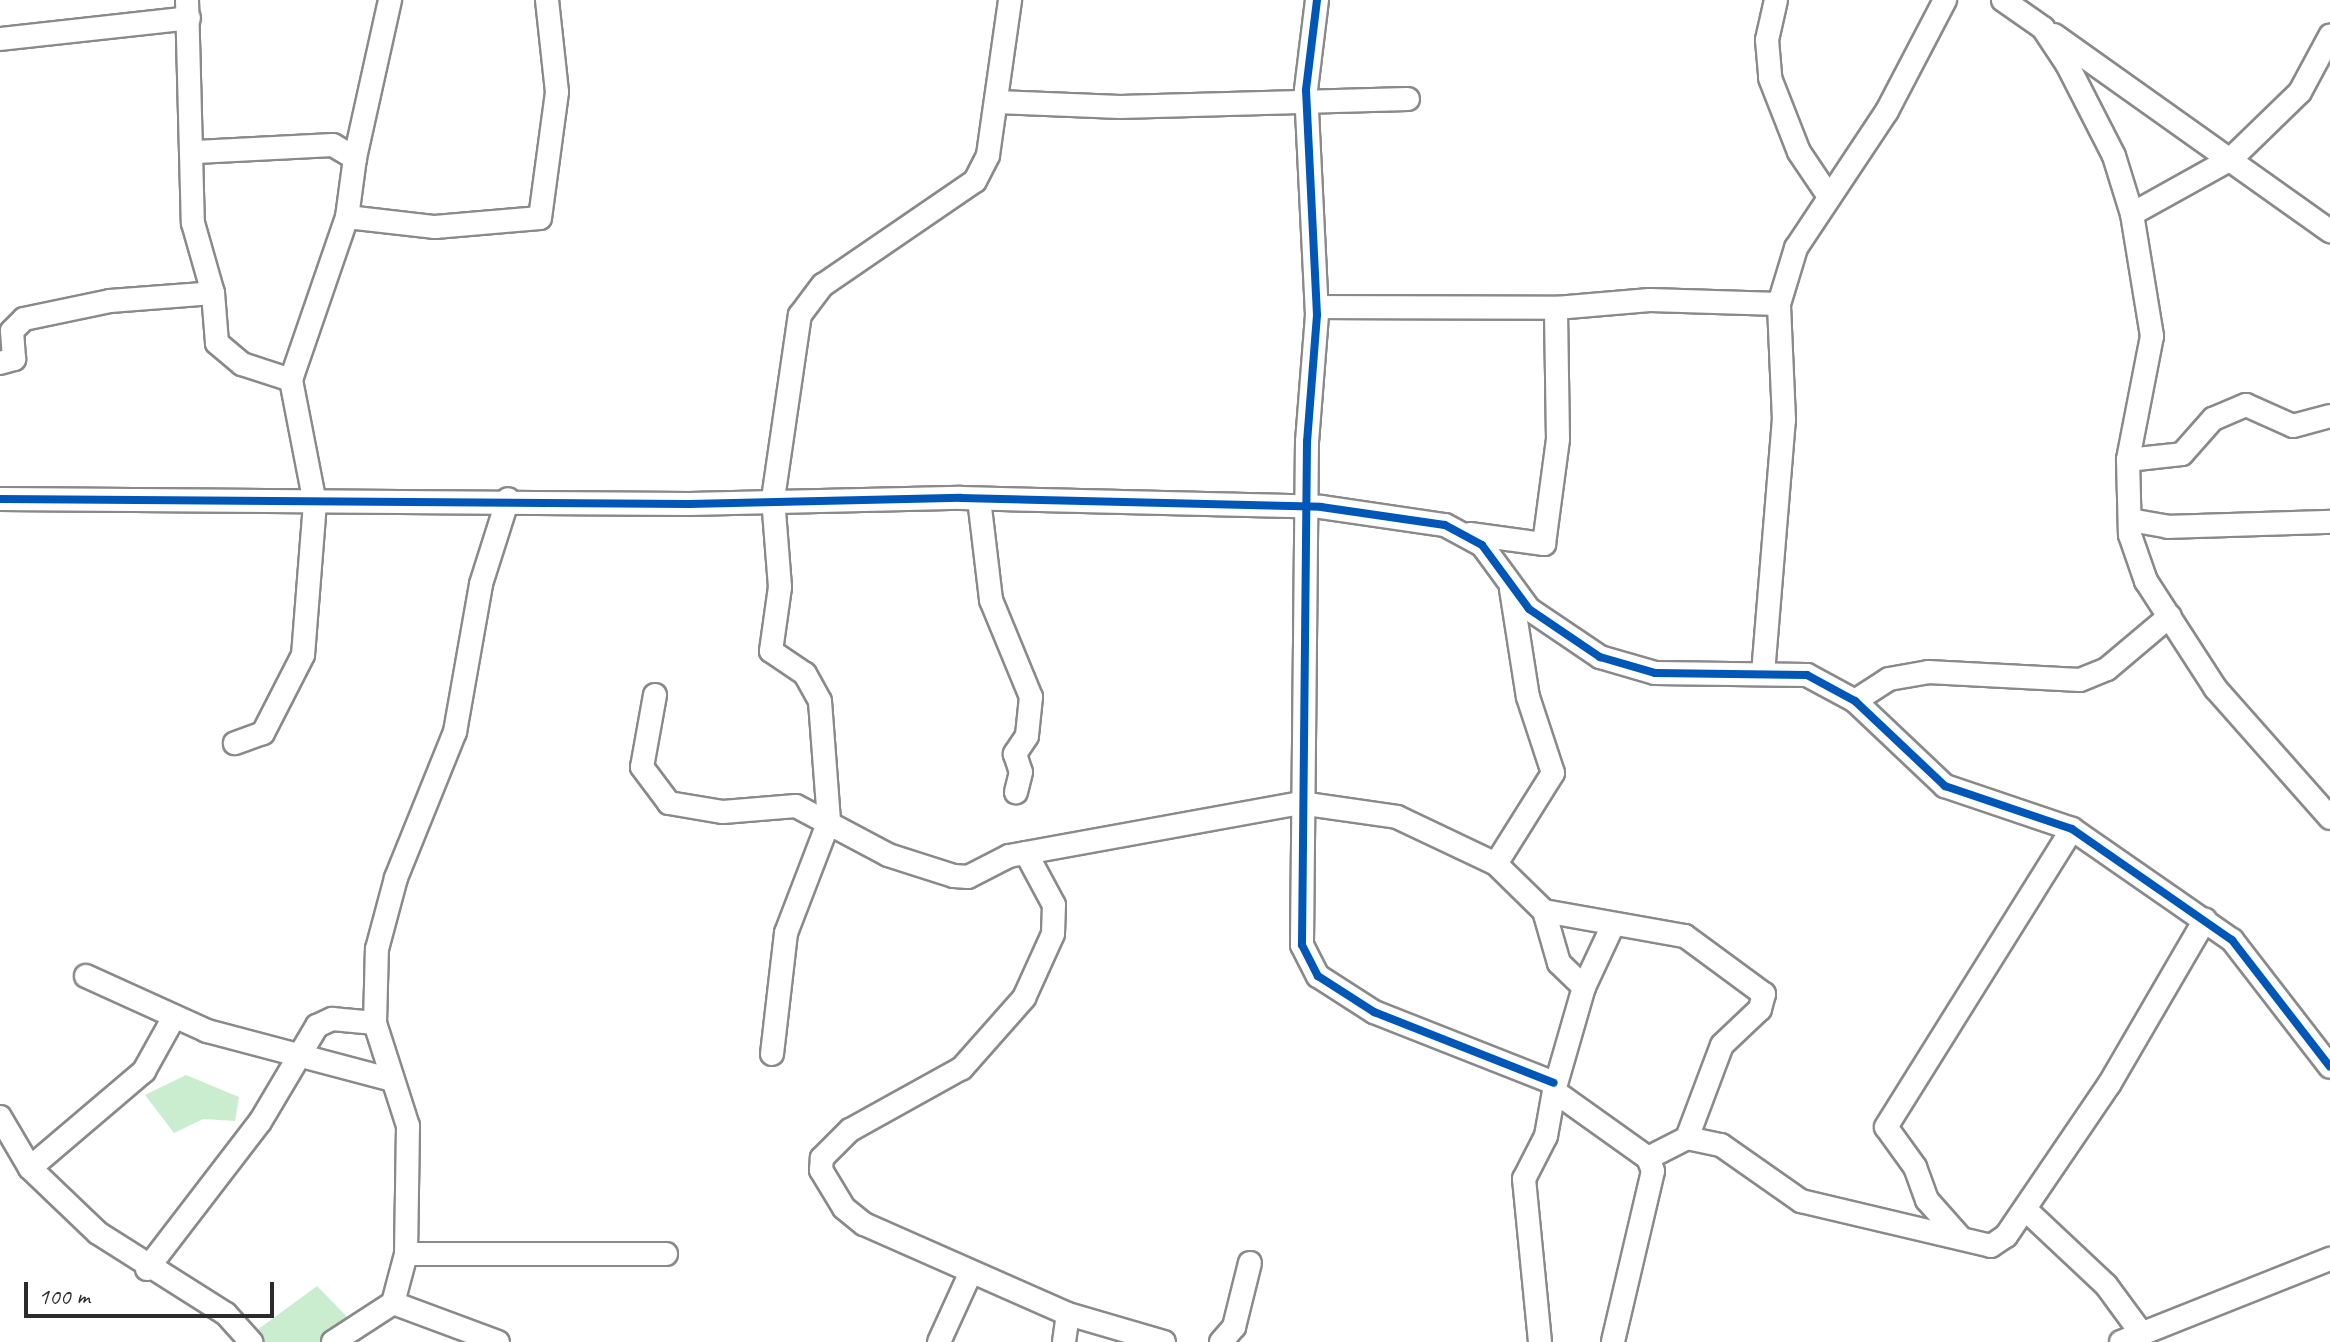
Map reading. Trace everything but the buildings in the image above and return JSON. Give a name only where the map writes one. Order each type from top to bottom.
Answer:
[{"type":"street","points":[[235,743],[263,733],[297,678],[315,503],[291,380],[347,217],[355,158],[390,0]]},
{"type":"street","points":[[347,217],[435,227],[540,218],[557,92],[547,0]]},
{"type":"street","points":[[772,1054],[786,933],[829,821],[820,701],[805,674],[771,651],[780,587],[773,499],[800,315],[823,285],[975,181],[988,155],[1010,0]]},
{"type":"street","points":[[1317,0],[1306,105],[1317,307],[1306,507],[1310,720],[1300,803],[1302,945],[1318,976],[1386,1018],[1554,1087],[1648,1158],[1651,1188],[1613,1342]]},
{"type":"street","points":[[1776,0],[1767,40],[1770,78],[1799,152],[1828,195]]},
{"type":"street","points":[[1763,674],[1784,420],[1779,304],[1796,248],[1828,195],[1887,111],[1945,0]]},
{"type":"street","points":[[2003,0],[2330,231]]},
{"type":"street","points":[[0,39],[188,9],[196,152],[193,223],[213,293],[217,343],[242,364],[291,380]]},
{"type":"street","points":[[2043,28],[2114,156],[2132,214],[2152,336],[2128,460],[2130,520],[2146,581],[2216,689],[2330,818]]},
{"type":"street","points":[[2132,214],[2231,159],[2300,92],[2330,36]]},
{"type":"street","points":[[997,102],[1306,105],[1408,99]]},
{"type":"street","points":[[196,152],[333,145],[355,158]]},
{"type":"street","points":[[0,363],[14,359],[17,322],[92,303],[213,293]]},
{"type":"street","points":[[1317,307],[1556,308],[1650,300],[1779,304]]},
{"type":"street","points":[[0,499],[315,503],[508,499],[979,499],[1306,507],[1544,544],[1558,439],[1556,308]]},
{"type":"street","points":[[2128,460],[2182,454],[2213,419],[2246,405],[2293,426],[2330,416]]},
{"type":"street","points":[[333,1342],[393,1303],[406,1254],[408,1126],[375,1023],[377,949],[396,878],[455,732],[481,584],[508,499]]},
{"type":"street","points":[[979,499],[991,600],[1031,697],[1027,736],[1015,754],[1021,772],[1016,792]]},
{"type":"street","points":[[2130,520],[2168,527],[2330,522]]},
{"type":"street","points":[[1469,534],[1511,589],[1600,657],[1655,673],[1807,675],[1855,701],[1945,786],[2072,829],[2205,920],[2270,981],[2330,1067]]},
{"type":"street","points":[[1496,864],[1553,773],[1528,697],[1511,589]]},
{"type":"street","points":[[1855,701],[1889,679],[1928,672],[2091,677],[2170,616]]},
{"type":"street","points":[[655,695],[642,767],[659,796],[701,811],[796,806],[888,855],[954,876],[968,877],[1026,853],[1300,803],[1397,817],[1496,864],[1544,911],[1559,963],[1584,987]]},
{"type":"street","points":[[1959,1236],[1927,1200],[1915,1167],[1886,1127],[2072,829]]},
{"type":"street","points":[[1026,853],[1054,905],[1053,934],[1024,998],[962,1068],[861,1123],[819,1163],[857,1219],[970,1274],[1068,1314],[1164,1342]]},
{"type":"street","points":[[1544,911],[1685,936],[1764,994],[1760,1009],[1722,1045],[1687,1138]]},
{"type":"street","points":[[1648,1158],[1687,1138],[1738,1151],[1801,1201],[1991,1246],[2025,1209],[2205,920]]},
{"type":"street","points":[[1540,1342],[1524,1179],[1546,1136],[1554,1087],[1584,987],[1613,925]]},
{"type":"street","points":[[86,976],[143,996],[174,1017],[297,1059],[392,1080]]},
{"type":"street","points":[[30,1168],[144,1071],[174,1017]]},
{"type":"street","points":[[147,1269],[260,1122],[322,1022],[375,1023]]},
{"type":"street","points":[[0,1117],[30,1168],[147,1269],[226,1314],[251,1342]]},
{"type":"street","points":[[2025,1209],[2079,1256],[2130,1336],[2236,1301],[2330,1259]]},
{"type":"street","points":[[406,1254],[666,1254]]},
{"type":"street","points":[[1221,1342],[1234,1327],[1250,1263]]},
{"type":"street","points":[[939,1342],[970,1274]]},
{"type":"street","points":[[393,1303],[498,1342]]},
{"type":"street","points":[[1064,1342],[1068,1314]]},
{"type":"green space","points":[[186,1075],[239,1097],[235,1121],[203,1119],[174,1133],[145,1095]]},
{"type":"green space","points":[[317,1286],[353,1323],[329,1342],[261,1342],[253,1333]]},
{"type":"cycle path","points":[[1317,0],[1306,90],[1317,315],[1307,441],[1302,945],[1318,976],[1374,1012],[1554,1083]]},
{"type":"cycle path","points":[[0,499],[689,504],[961,498],[1321,507],[1445,525],[1482,545],[1529,609],[1600,657],[1655,673],[1807,675],[1855,701],[1945,786],[2072,829],[2232,940],[2330,1067]]}]
